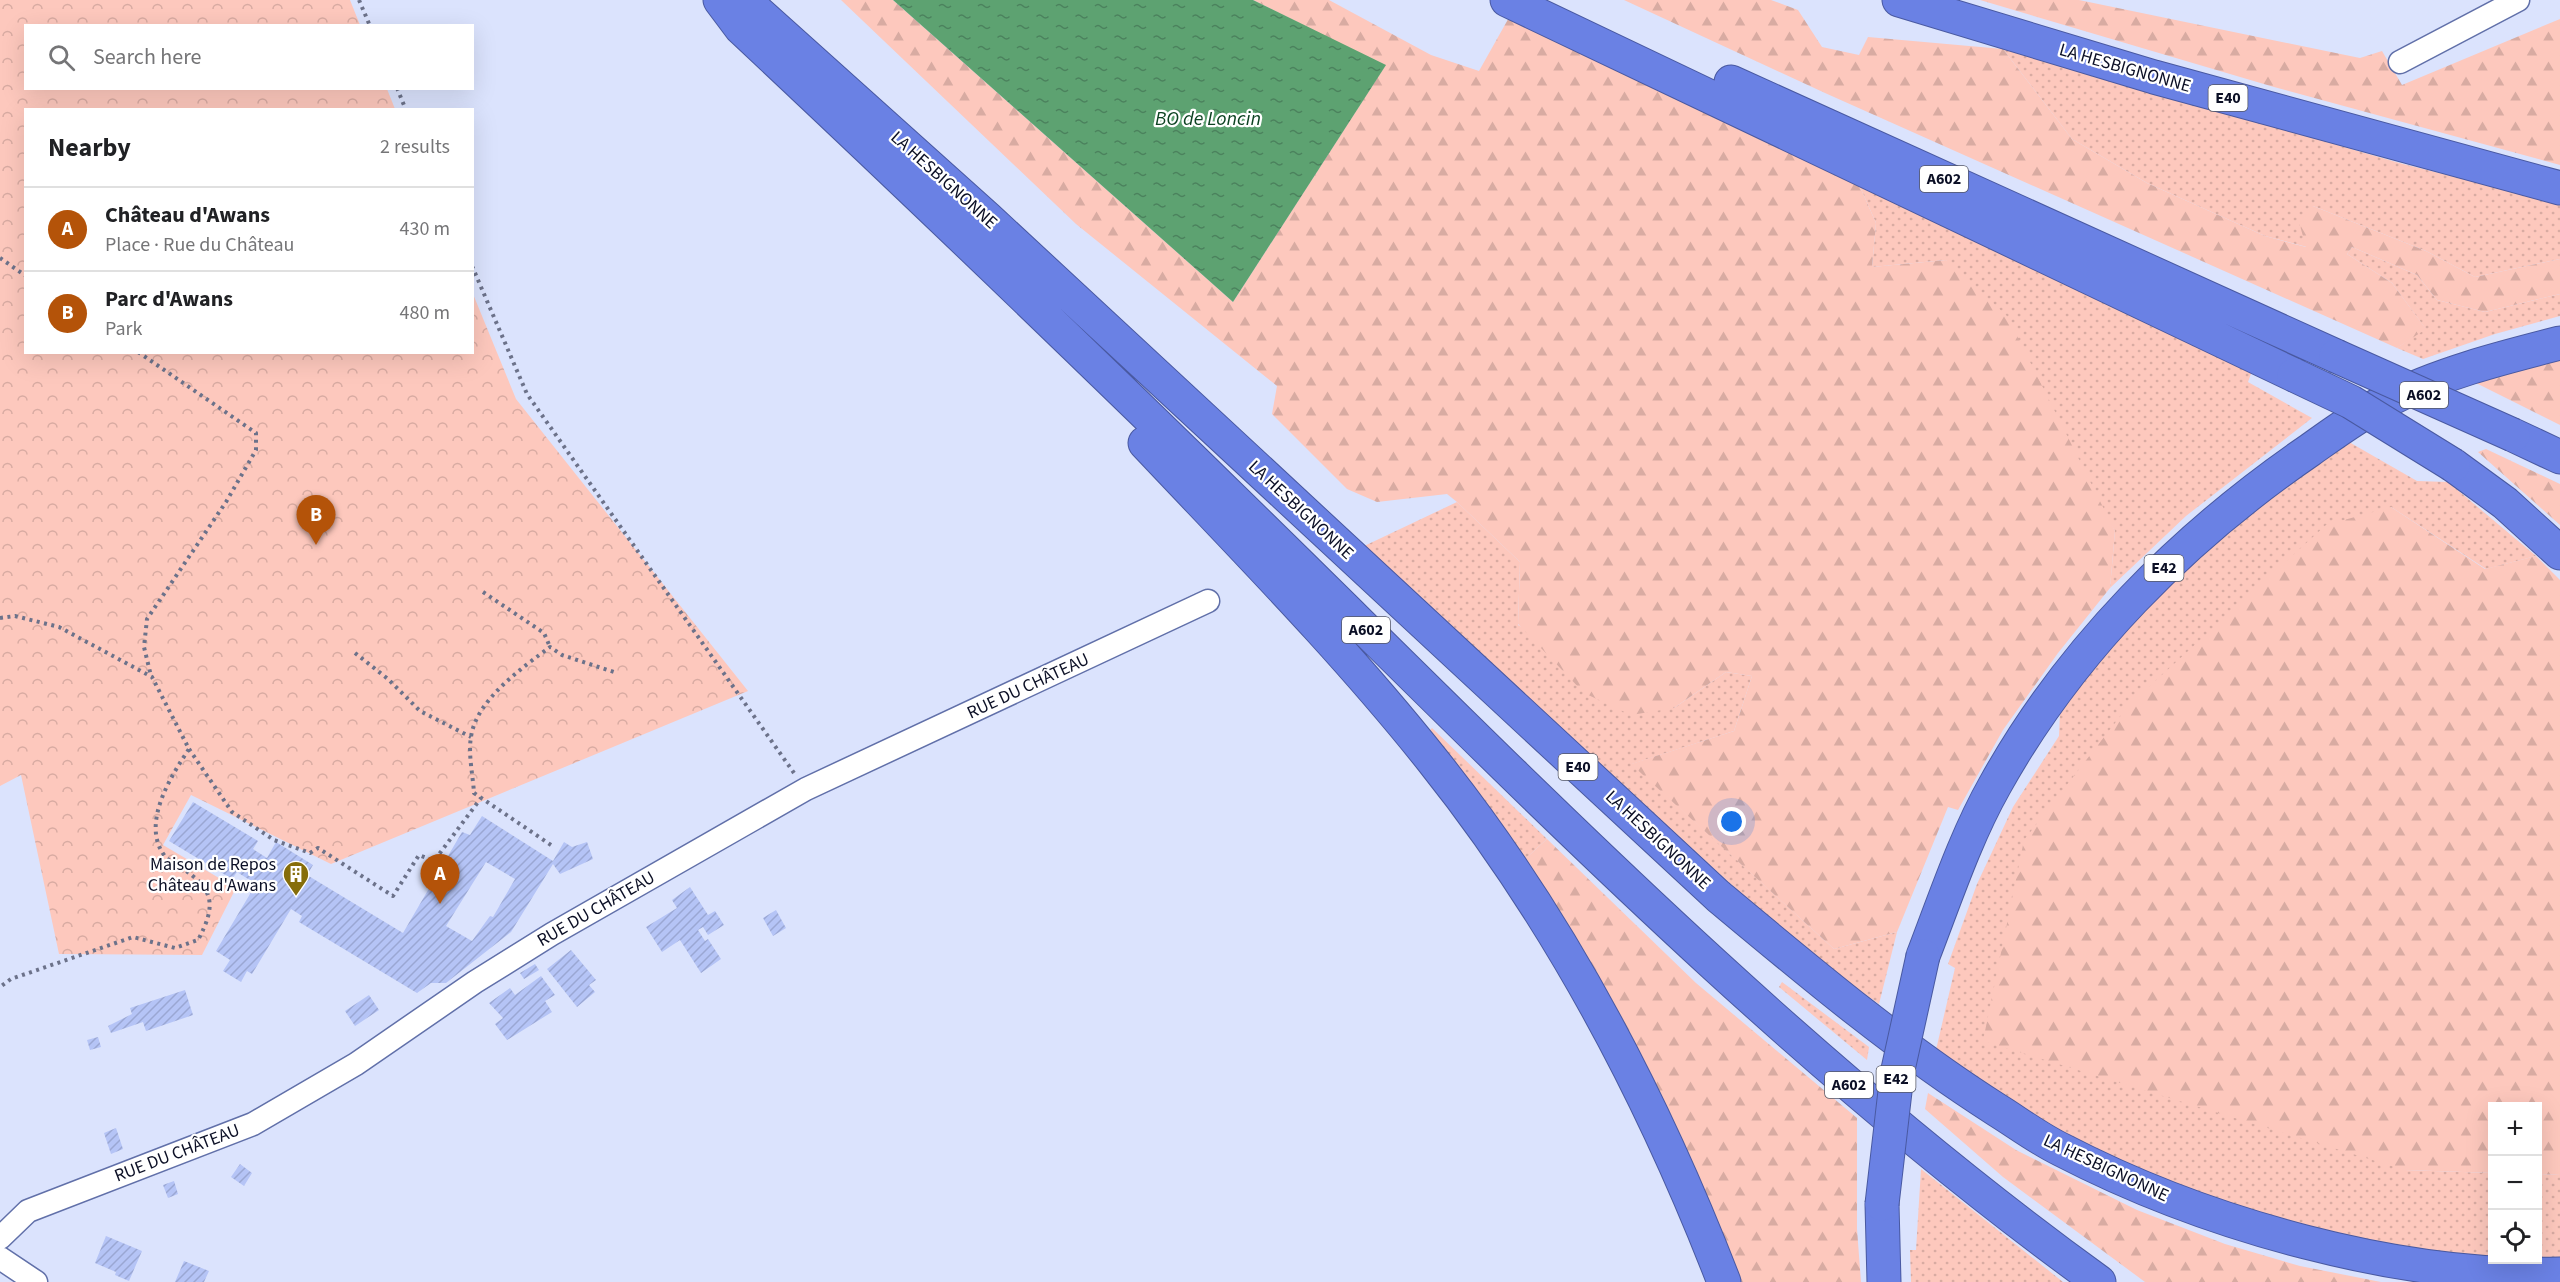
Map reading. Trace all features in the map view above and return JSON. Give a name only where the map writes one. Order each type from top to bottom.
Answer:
[{"type":"highway","points":[[720,0],[741,28],[962,235],[1120,388],[1134,430],[1354,666],[1434,762],[1490,839],[1551,932],[1606,1028],[1696,1209],[1724,1282]]},
{"type":"highway","name":"LA HESBIGNONNE","points":[[740,0],[753,8],[996,226],[1718,896],[1838,996],[1951,1080],[2060,1150],[2180,1203],[2291,1239],[2408,1264],[2531,1275],[2560,1274]]},
{"type":"highway","points":[[1507,0],[2351,402],[2453,465],[2505,503],[2560,553]]},
{"type":"highway","name":"A602","points":[[1554,0],[2560,457]]},
{"type":"highway","name":"LA HESBIGNONNE","points":[[1899,0],[2154,77],[2560,188]]},
{"type":"highway","name":"E42","points":[[1884,1282],[1882,1204],[1896,1074],[1923,956],[1964,851],[1995,785],[2073,666],[2119,614],[2169,563],[2223,515],[2279,471],[2384,401],[2500,359],[2560,343]]},
{"type":"highway","name":"A602","points":[[1120,388],[1565,825],[1706,958],[1855,1089],[2039,1239],[2099,1282]]},
{"type":"street","points":[[2400,62],[2518,0]]},
{"type":"street","name":"RUE DU CHÂTEAU","points":[[0,1238],[28,1211],[253,1124],[356,1064],[475,982],[552,934],[806,789],[1208,601]]},
{"type":"street","points":[[0,1258],[36,1282]]},
{"type":"path","points":[[359,0],[369,24]]},
{"type":"path","points":[[398,90],[405,108]]},
{"type":"path","points":[[0,258],[24,275]]},
{"type":"path","points":[[474,271],[527,394],[806,789]]},
{"type":"path","points":[[141,354],[256,433],[256,450],[226,502],[147,619],[144,647],[152,677],[189,749],[232,812],[274,840],[310,854],[318,848],[393,896],[419,855],[434,861],[481,798]]},
{"type":"path","points":[[483,592],[544,633],[550,647],[562,655],[617,673]]},
{"type":"path","points":[[0,618],[15,616],[59,627],[152,677]]},
{"type":"path","points":[[550,647],[504,682],[478,717],[471,737],[474,793],[551,845]]},
{"type":"path","points":[[355,653],[388,679],[420,711],[471,737]]},
{"type":"path","points":[[0,987],[11,979],[133,937],[175,948],[198,940],[207,924],[212,905],[204,885],[164,856],[155,819],[176,769],[189,749]]},
{"type":"green space","points":[[0,0],[350,0],[360,24],[24,24],[24,90],[387,90],[395,108],[24,108],[24,354],[474,354],[474,296],[516,399],[748,691],[331,864],[191,795],[163,845],[236,888],[202,955],[59,954],[21,775],[0,786]]},
{"type":"green space","points":[[841,0],[893,0],[1233,302],[1385,66],[1253,0],[1329,0],[1431,55],[1479,71],[1511,14],[1857,180],[1876,223],[1872,267],[1946,260],[2007,316],[2115,531],[2110,588],[2058,653],[2003,730],[1958,810],[1948,807],[1897,932],[1834,949],[1631,764],[1734,731],[1752,676],[1726,672],[1674,708],[1631,715],[1584,693],[1518,624],[1520,562],[1457,502],[1447,494],[1377,502],[1347,489],[1272,414],[1277,386],[1076,224]]},
{"type":"green space","points":[[1624,0],[1771,0],[1798,10],[1822,47],[1859,55],[1868,37],[2003,49],[2072,139],[2147,183],[2265,236],[2306,247],[2299,222],[2313,206],[2426,251],[2475,277],[2560,259],[2560,294],[2485,312],[2437,300],[2417,275],[2352,247],[2347,254],[2392,283],[2426,329],[2397,348],[1825,93]]},
{"type":"green space","points":[[1980,0],[2079,0],[2360,58],[2382,51],[2402,85],[2560,19],[2560,165],[2274,87]]},
{"type":"green space","points":[[2003,49],[2403,164],[2560,203],[2560,259],[2475,277],[2426,251],[2313,206],[2307,247],[2265,236],[2147,183],[2072,139]]},
{"type":"green space","points":[[1857,180],[2252,371],[2248,382],[2312,418],[2186,516],[2110,588],[2115,531],[1946,260],[1872,267],[1876,223]]},
{"type":"green space","points":[[2352,247],[2417,275],[2437,300],[2485,312],[2560,294],[2560,316],[2495,334],[2423,359],[2397,348],[2425,328],[2392,283],[2347,254]]},
{"type":"green space","points":[[2560,355],[2560,425],[2476,383]]},
{"type":"green space","points":[[2349,442],[2417,481],[2448,482],[2536,556],[2486,569],[2391,507],[2405,1170],[2488,1173],[2488,1258],[2392,1246],[2343,1236],[2294,1225],[2197,1195],[2151,1177],[2058,1134],[1936,1050],[1955,968],[1948,964],[1977,884],[2013,807],[2059,736],[2060,711],[2119,631],[2262,501]]},
{"type":"green space","points":[[2486,449],[2560,484],[2560,525],[2478,452]]},
{"type":"green space","points":[[1457,502],[1520,562],[1518,625],[1674,708],[1726,672],[1752,676],[1734,731],[1632,764],[1834,949],[1897,932],[1879,1004],[1835,973],[1777,926],[1360,548]]},
{"type":"green space","points":[[2391,507],[2485,569],[2536,556],[2560,580],[2560,1175],[2542,1174],[2542,1102],[2488,1102],[2488,1173],[2405,1170],[1983,1041],[2024,840],[2129,705],[2326,525]]},
{"type":"green space","points":[[1432,728],[1547,839],[1523,861],[1427,733]]},
{"type":"green space","points":[[1547,839],[1696,983],[1857,1118],[1857,1229],[1861,1282],[1740,1282],[1727,1248],[1523,861]]},
{"type":"green space","points":[[1782,982],[1869,1047],[1867,1060],[1779,987]]},
{"type":"green space","points":[[1928,1093],[2016,1150],[2137,1210],[2225,1244],[2300,1266],[2381,1282],[2145,1282],[2003,1177],[1925,1109]]},
{"type":"green space","points":[[1921,1169],[2063,1282],[1911,1282],[1910,1250],[1916,1250]]},
{"type":"green space","points":[[2542,1174],[2560,1175],[2560,1260],[2542,1260]]},
{"type":"water","name":"BO de Loncin","points":[[893,0],[1253,0],[1386,65],[1233,302]]},
{"type":"building","points":[[193,802],[258,841],[253,849],[267,858],[276,842],[313,865],[307,875],[403,933],[462,832],[470,835],[482,816],[553,861],[564,842],[572,847],[587,842],[593,859],[560,874],[553,864],[511,932],[446,983],[431,983],[417,993],[299,922],[302,916],[291,909],[252,974],[247,971],[241,982],[223,971],[230,960],[216,951],[256,884],[237,872],[232,879],[169,841]],"holes":[[[486,862],[515,879],[493,917],[490,916],[472,941],[446,926]]]},
{"type":"building","points":[[690,887],[708,915],[715,911],[724,925],[708,935],[703,927],[698,930],[705,941],[708,939],[721,959],[701,973],[680,940],[662,952],[646,927],[677,908],[672,900]]},
{"type":"building","points":[[776,910],[786,928],[773,936],[763,918]]},
{"type":"building","points":[[571,950],[596,980],[589,985],[595,992],[577,1007],[547,969]]},
{"type":"building","points":[[535,964],[539,970],[524,979],[520,973]]},
{"type":"building","points":[[541,976],[555,995],[545,1001],[552,1012],[507,1040],[495,1024],[503,1018],[489,1003],[510,988],[515,995]]},
{"type":"building","points":[[185,990],[193,1015],[146,1031],[143,1022],[111,1033],[108,1026],[132,1014],[130,1008]]},
{"type":"building","points":[[369,995],[379,1010],[355,1026],[345,1011]]},
{"type":"building","points":[[98,1037],[101,1047],[90,1050],[87,1040]]},
{"type":"building","points":[[116,1128],[123,1149],[111,1154],[104,1133]]},
{"type":"building","points":[[240,1164],[252,1173],[244,1186],[231,1177]]},
{"type":"building","points":[[174,1181],[178,1194],[168,1198],[163,1185]]},
{"type":"building","points":[[106,1236],[142,1251],[129,1281],[115,1275],[116,1272],[95,1263]]},
{"type":"building","points":[[184,1261],[209,1271],[204,1282],[175,1282]]},
{"type":"place","name":"Parc d'Awans","points":[[316,545]]},
{"type":"place","name":"Maison de Repos Château d'Awans","points":[[296,897]]},
{"type":"place","name":"Château d'Awans","points":[[440,904]]}]
